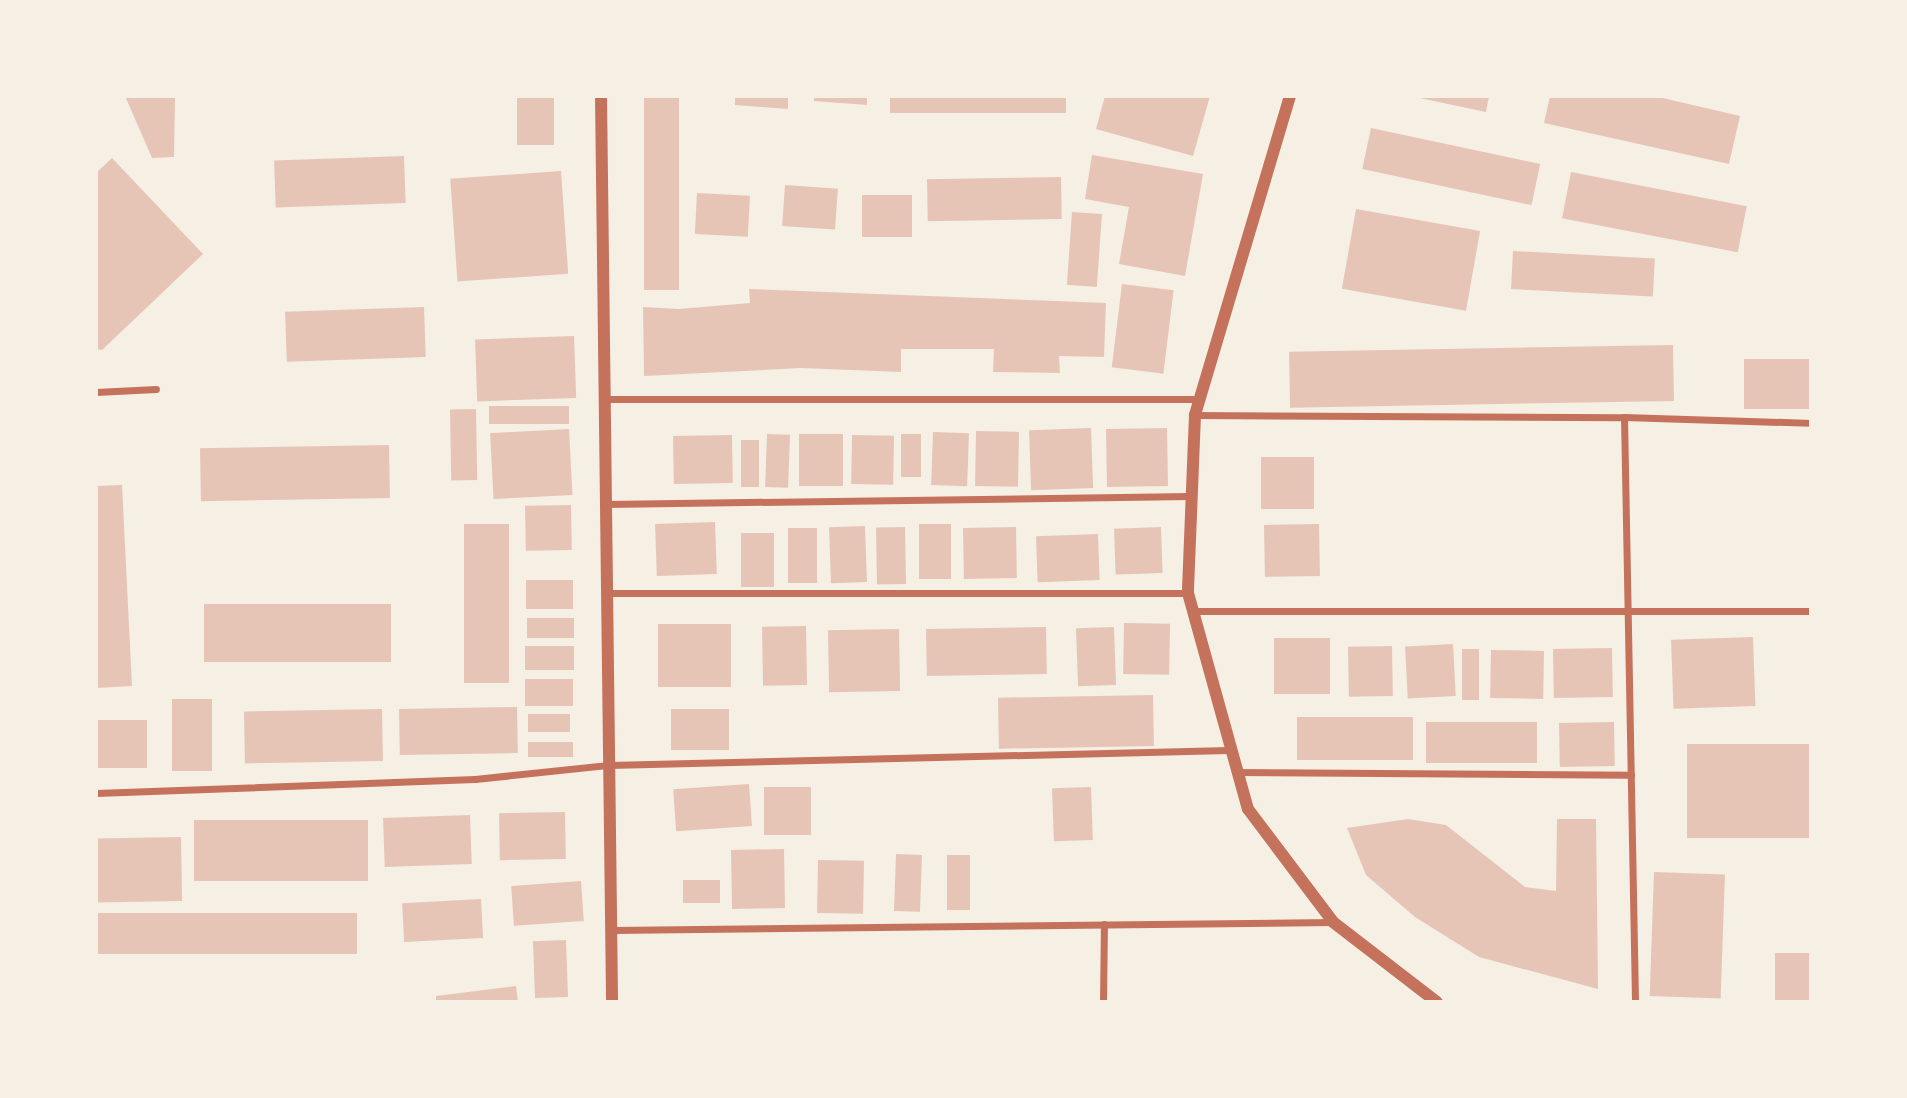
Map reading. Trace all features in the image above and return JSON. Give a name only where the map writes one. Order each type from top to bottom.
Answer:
[{"type":"street","points":[[601,96],[612,1002]]},
{"type":"street","points":[[1290,96],[1195,415],[1188,593],[1229,750],[1248,809],[1333,922],[1437,1002]]},
{"type":"street","points":[[96,392],[156,389]]},
{"type":"street","points":[[605,399],[1199,399]]},
{"type":"street","points":[[1195,415],[1624,417],[1811,423]]},
{"type":"street","points":[[1624,417],[1635,1002]]},
{"type":"street","points":[[606,504],[1191,496]]},
{"type":"street","points":[[607,593],[1188,593]]},
{"type":"street","points":[[1192,611],[1811,611]]},
{"type":"street","points":[[96,793],[475,779],[610,765],[1229,750]]},
{"type":"street","points":[[1236,772],[1631,775]]},
{"type":"street","points":[[612,930],[1333,922]]},
{"type":"street","points":[[1103,1002],[1104,924]]},
{"type":"building","points":[[125,96],[175,96],[174,157],[152,158]]},
{"type":"building","points":[[517,96],[554,96],[554,145],[517,145]]},
{"type":"building","points":[[644,96],[679,96],[679,290],[644,290]]},
{"type":"building","points":[[735,96],[788,96],[788,109],[735,105]]},
{"type":"building","points":[[814,96],[867,96],[867,105],[814,101]]},
{"type":"building","points":[[890,96],[1066,96],[1066,113],[890,113]]},
{"type":"building","points":[[1105,96],[1210,96],[1193,156],[1096,129]]},
{"type":"building","points":[[1410,96],[1489,96],[1486,112]]},
{"type":"building","points":[[1550,96],[1654,96],[1740,116],[1729,164],[1544,123]]},
{"type":"building","points":[[1371,128],[1540,164],[1531,205],[1362,169]]},
{"type":"building","points":[[1092,155],[1203,174],[1185,276],[1119,264],[1129,207],[1085,199]]},
{"type":"building","points":[[404,156],[406,203],[276,208],[274,161]]},
{"type":"building","points":[[112,158],[203,254],[102,350],[96,349],[96,173]]},
{"type":"building","points":[[561,171],[568,274],[457,281],[450,179]]},
{"type":"building","points":[[1571,172],[1747,206],[1738,252],[1562,218]]},
{"type":"building","points":[[1061,177],[1062,219],[928,221],[927,179]]},
{"type":"building","points":[[785,185],[838,189],[835,230],[782,226]]},
{"type":"building","points":[[697,193],[750,196],[748,237],[695,234]]},
{"type":"building","points":[[862,195],[912,195],[912,237],[862,237]]},
{"type":"building","points":[[1356,209],[1480,231],[1466,311],[1342,289]]},
{"type":"building","points":[[1072,212],[1102,214],[1097,287],[1067,285]]},
{"type":"building","points":[[1513,251],[1655,258],[1653,296],[1511,289]]},
{"type":"building","points":[[1122,284],[1174,290],[1163,374],[1112,367]]},
{"type":"building","points":[[749,289],[1106,303],[1104,357],[1059,356],[1060,373],[993,372],[994,349],[901,349],[901,372],[801,368],[644,376],[643,307],[679,309],[750,303]]},
{"type":"building","points":[[424,307],[426,357],[287,362],[285,312]]},
{"type":"building","points":[[574,336],[576,398],[477,401],[475,339]]},
{"type":"building","points":[[1673,345],[1674,401],[1290,408],[1289,352]]},
{"type":"building","points":[[1744,359],[1811,359],[1811,409],[1744,409]]},
{"type":"building","points":[[489,406],[569,406],[569,424],[489,424]]},
{"type":"building","points":[[450,409],[476,409],[477,480],[451,480]]},
{"type":"building","points":[[1091,428],[1093,488],[1031,490],[1029,430]]},
{"type":"building","points":[[1167,428],[1168,486],[1107,487],[1106,429]]},
{"type":"building","points":[[569,429],[572,495],[494,499],[490,433]]},
{"type":"building","points":[[976,431],[1019,432],[1018,487],[975,486]]},
{"type":"building","points":[[933,432],[969,433],[967,486],[931,485]]},
{"type":"building","points":[[767,434],[790,435],[788,488],[765,487]]},
{"type":"building","points":[[799,434],[843,434],[843,486],[799,486]]},
{"type":"building","points":[[901,434],[921,434],[921,477],[901,477]]},
{"type":"building","points":[[732,435],[733,483],[674,484],[673,436]]},
{"type":"building","points":[[852,435],[894,436],[893,485],[851,484]]},
{"type":"building","points":[[741,440],[759,440],[759,487],[741,487]]},
{"type":"building","points":[[389,445],[390,498],[201,501],[200,448]]},
{"type":"building","points":[[1261,457],[1314,457],[1314,509],[1261,509]]},
{"type":"building","points":[[122,485],[132,686],[96,688],[96,486]]},
{"type":"building","points":[[571,505],[572,550],[526,551],[525,506]]},
{"type":"building","points":[[715,522],[717,574],[657,576],[655,524]]},
{"type":"building","points":[[464,524],[509,524],[509,683],[464,683]]},
{"type":"building","points":[[919,524],[951,524],[951,579],[919,579]]},
{"type":"building","points":[[1319,524],[1320,576],[1265,577],[1264,525]]},
{"type":"building","points":[[865,526],[867,582],[831,583],[829,527]]},
{"type":"building","points":[[905,527],[906,584],[877,584],[876,528]]},
{"type":"building","points":[[1016,527],[1017,578],[964,579],[963,528]]},
{"type":"building","points":[[1161,527],[1163,573],[1116,575],[1114,529]]},
{"type":"building","points":[[788,528],[817,528],[817,583],[788,583]]},
{"type":"building","points":[[741,533],[774,533],[774,587],[741,587]]},
{"type":"building","points":[[1098,534],[1100,580],[1038,582],[1036,536]]},
{"type":"building","points":[[526,580],[573,580],[573,609],[526,609]]},
{"type":"building","points":[[204,604],[391,604],[391,662],[204,662]]},
{"type":"building","points":[[527,618],[574,618],[574,638],[527,638]]},
{"type":"building","points":[[1124,623],[1170,624],[1169,675],[1123,674]]},
{"type":"building","points":[[658,624],[731,624],[731,687],[658,687]]},
{"type":"building","points":[[806,626],[807,685],[763,686],[762,627]]},
{"type":"building","points":[[1046,627],[1047,674],[927,676],[926,629]]},
{"type":"building","points":[[1114,627],[1116,685],[1078,686],[1076,628]]},
{"type":"building","points":[[899,629],[900,691],[829,692],[828,630]]},
{"type":"building","points":[[1753,637],[1755,706],[1673,709],[1671,640]]},
{"type":"building","points":[[1274,638],[1330,638],[1330,694],[1274,694]]},
{"type":"building","points":[[1453,644],[1456,696],[1408,698],[1405,647]]},
{"type":"building","points":[[525,646],[574,646],[574,670],[525,670]]},
{"type":"building","points":[[1392,646],[1393,696],[1349,697],[1348,647]]},
{"type":"building","points":[[1612,648],[1613,697],[1554,698],[1553,649]]},
{"type":"building","points":[[1462,649],[1479,649],[1479,700],[1462,700]]},
{"type":"building","points":[[1491,650],[1544,651],[1543,699],[1490,698]]},
{"type":"building","points":[[525,679],[573,679],[573,706],[525,706]]},
{"type":"building","points":[[1153,695],[1154,746],[999,749],[998,698]]},
{"type":"building","points":[[172,699],[212,699],[212,771],[172,771]]},
{"type":"building","points":[[517,707],[518,753],[400,755],[399,709]]},
{"type":"building","points":[[382,709],[383,761],[245,763],[244,711]]},
{"type":"building","points":[[671,709],[729,709],[729,750],[671,750]]},
{"type":"building","points":[[528,714],[570,714],[570,732],[528,732]]},
{"type":"building","points":[[1297,717],[1413,717],[1413,760],[1297,760]]},
{"type":"building","points":[[96,720],[147,720],[147,768],[96,768]]},
{"type":"building","points":[[1426,722],[1537,722],[1537,763],[1426,763]]},
{"type":"building","points":[[1614,722],[1615,766],[1560,767],[1559,723]]},
{"type":"building","points":[[528,742],[573,742],[573,757],[528,757]]},
{"type":"building","points":[[1687,744],[1811,744],[1811,838],[1687,838]]},
{"type":"building","points":[[749,784],[752,826],[676,831],[673,789]]},
{"type":"building","points":[[764,787],[811,787],[811,835],[764,835]]},
{"type":"building","points":[[1091,787],[1093,840],[1054,841],[1052,788]]},
{"type":"building","points":[[565,812],[566,859],[500,860],[499,813]]},
{"type":"building","points":[[470,815],[472,864],[385,867],[383,818]]},
{"type":"building","points":[[1408,819],[1446,825],[1525,887],[1556,891],[1557,819],[1596,819],[1598,989],[1479,957],[1415,917],[1366,875],[1347,828]]},
{"type":"building","points":[[194,820],[368,820],[368,881],[194,881]]},
{"type":"building","points":[[181,837],[182,901],[97,902],[96,838]]},
{"type":"building","points":[[784,849],[785,908],[732,909],[731,850]]},
{"type":"building","points":[[896,854],[922,855],[920,912],[894,911]]},
{"type":"building","points":[[947,855],[970,855],[970,910],[947,910]]},
{"type":"building","points":[[818,860],[864,861],[863,914],[817,913]]},
{"type":"building","points":[[1654,872],[1725,874],[1721,998],[1650,996]]},
{"type":"building","points":[[683,880],[720,880],[720,903],[683,903]]},
{"type":"building","points":[[581,881],[584,921],[514,926],[511,886]]},
{"type":"building","points":[[481,899],[483,938],[404,942],[402,903]]},
{"type":"building","points":[[96,913],[357,913],[357,954],[96,954]]},
{"type":"building","points":[[566,940],[568,997],[535,998],[533,941]]},
{"type":"building","points":[[1775,953],[1811,953],[1811,1002],[1775,1002]]},
{"type":"building","points":[[516,986],[518,1002],[436,1002],[436,996]]}]
